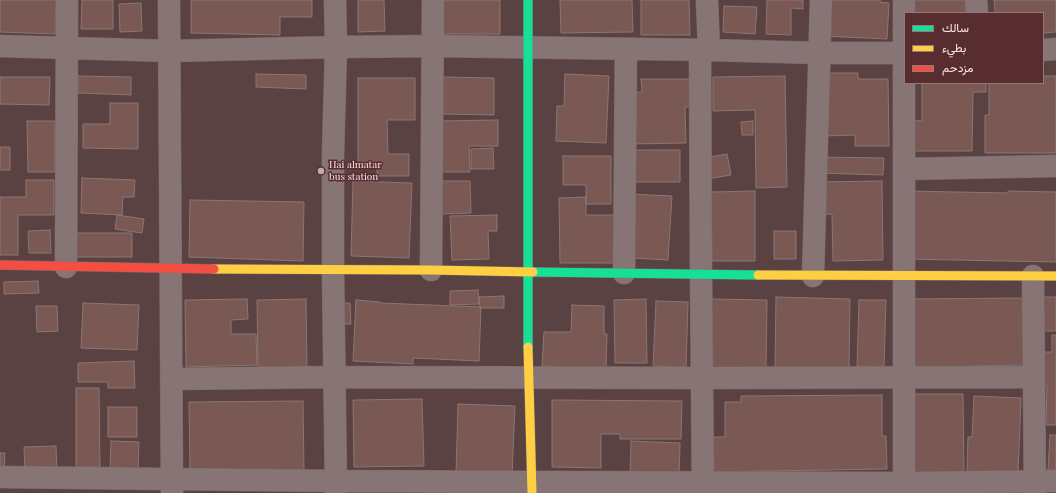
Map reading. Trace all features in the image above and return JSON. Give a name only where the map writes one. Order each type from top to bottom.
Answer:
[{"type":"street","points":[[66,267],[67,0]]},
{"type":"street","points":[[169,0],[172,486]]},
{"type":"street","points":[[335,0],[336,47],[333,155],[333,270],[336,487]]},
{"type":"street","points":[[431,270],[432,0]]},
{"type":"street","points":[[528,0],[528,378],[532,488]]},
{"type":"street","points":[[703,487],[701,275],[707,0]]},
{"type":"street","points":[[813,276],[821,0]]},
{"type":"street","points":[[904,0],[904,12]]},
{"type":"street","points":[[976,0],[977,12]]},
{"type":"street","points":[[0,46],[170,51],[433,46],[819,53],[904,53]]},
{"type":"street","points":[[624,273],[626,49]]},
{"type":"street","points":[[1044,50],[1056,49]]},
{"type":"street","points":[[904,488],[905,84]]},
{"type":"street","points":[[904,169],[1056,166]]},
{"type":"street","points":[[0,265],[170,269],[528,271],[701,275],[1056,276]]},
{"type":"street","points":[[0,477],[65,485],[172,486],[904,488],[1042,485],[1034,377],[1033,276]]},
{"type":"street","points":[[171,379],[334,377],[1034,377]]},
{"type":"building","points":[[0,0],[56,0],[55,34],[0,32]]},
{"type":"building","points":[[82,0],[113,0],[113,29],[81,29]]},
{"type":"building","points":[[191,0],[312,0],[312,17],[280,17],[280,35],[191,33]]},
{"type":"building","points":[[358,0],[384,0],[385,31],[358,32]]},
{"type":"building","points":[[437,0],[500,0],[500,34],[437,34]]},
{"type":"building","points":[[560,0],[632,0],[633,32],[561,33]]},
{"type":"building","points":[[641,0],[689,0],[690,35],[641,35]]},
{"type":"building","points":[[767,0],[803,0],[803,9],[791,8],[791,35],[766,34]]},
{"type":"building","points":[[823,0],[880,0],[880,2],[889,3],[887,39],[821,36]]},
{"type":"building","points":[[907,0],[967,0],[966,12],[906,12]]},
{"type":"building","points":[[994,0],[1056,0],[1056,32],[1044,33],[1044,12],[995,12]]},
{"type":"building","points":[[141,3],[142,31],[120,32],[119,4]]},
{"type":"building","points":[[724,6],[757,7],[755,34],[723,32]]},
{"type":"building","points":[[823,73],[858,73],[858,79],[888,79],[889,146],[855,146],[855,135],[824,136]]},
{"type":"building","points":[[256,74],[306,75],[306,89],[256,87]]},
{"type":"building","points":[[565,74],[609,76],[606,143],[556,141],[557,106],[564,106]]},
{"type":"building","points":[[78,76],[131,77],[131,95],[78,93]]},
{"type":"building","points":[[785,76],[787,187],[756,188],[755,110],[713,111],[713,77]]},
{"type":"building","points":[[1044,76],[1056,76],[1056,153],[985,153],[985,115],[989,115],[989,84],[1044,84]]},
{"type":"building","points":[[0,77],[50,77],[49,105],[0,104]]},
{"type":"building","points":[[443,77],[494,78],[494,115],[443,114]]},
{"type":"building","points":[[358,78],[415,78],[415,120],[387,120],[388,154],[409,154],[409,176],[377,176],[377,163],[358,163]]},
{"type":"building","points":[[641,79],[690,79],[690,107],[685,107],[686,143],[630,144],[629,93],[642,92]]},
{"type":"building","points":[[922,84],[986,84],[986,92],[973,92],[972,151],[906,151],[907,120],[922,121]]},
{"type":"building","points":[[110,103],[138,103],[138,149],[83,148],[83,124],[110,124]]},
{"type":"building","points":[[498,120],[498,146],[469,146],[470,172],[440,172],[439,121]]},
{"type":"building","points":[[27,121],[55,121],[55,172],[28,172]]},
{"type":"building","points":[[753,121],[753,135],[742,135],[741,122]]},
{"type":"building","points":[[0,147],[10,147],[10,170],[0,170]]},
{"type":"building","points":[[493,148],[494,169],[471,169],[471,149]]},
{"type":"building","points":[[631,150],[680,150],[680,182],[631,182]]},
{"type":"building","points":[[727,154],[731,175],[707,179],[704,158]]},
{"type":"building","points":[[563,156],[611,156],[611,204],[586,204],[586,185],[563,185]]},
{"type":"building","points":[[819,157],[884,158],[883,175],[818,173]]},
{"type":"building","points":[[82,178],[135,180],[134,197],[123,197],[122,215],[81,213]]},
{"type":"building","points":[[26,180],[54,180],[54,215],[18,215],[18,255],[0,255],[0,197],[26,197]]},
{"type":"building","points":[[353,181],[412,183],[409,258],[351,256]]},
{"type":"building","points":[[440,181],[470,181],[471,213],[441,214]]},
{"type":"building","points":[[882,181],[883,260],[833,261],[832,214],[819,215],[819,182]]},
{"type":"building","points":[[755,191],[755,261],[712,261],[711,192]]},
{"type":"building","points":[[905,191],[1008,193],[1008,191],[1056,192],[1056,262],[904,259]]},
{"type":"building","points":[[629,194],[672,196],[668,260],[631,258]]},
{"type":"building","points":[[586,197],[586,215],[614,215],[615,263],[560,263],[559,198]]},
{"type":"building","points":[[190,200],[304,202],[303,261],[189,257]]},
{"type":"building","points":[[117,215],[144,219],[142,233],[115,229]]},
{"type":"building","points":[[497,215],[497,231],[488,231],[489,259],[452,260],[450,216]]},
{"type":"building","points":[[50,230],[51,253],[29,253],[28,231]]},
{"type":"building","points":[[774,231],[796,231],[796,259],[774,259]]},
{"type":"building","points":[[76,233],[132,233],[132,257],[76,257]]},
{"type":"building","points":[[38,281],[39,293],[4,294],[4,282]]},
{"type":"building","points":[[478,290],[479,304],[450,305],[450,291]]},
{"type":"building","points":[[504,296],[504,308],[480,308],[479,297]]},
{"type":"building","points":[[776,297],[850,299],[849,369],[775,367]]},
{"type":"building","points":[[1039,297],[1056,297],[1056,331],[1040,331]]},
{"type":"building","points":[[1024,298],[1024,365],[907,367],[907,299]]},
{"type":"building","points":[[247,299],[248,319],[231,320],[231,334],[256,334],[257,365],[186,367],[185,300]]},
{"type":"building","points":[[306,299],[307,367],[258,367],[257,300]]},
{"type":"building","points":[[646,299],[647,363],[615,363],[614,300]]},
{"type":"building","points":[[710,299],[767,300],[766,369],[709,368]]},
{"type":"building","points":[[356,300],[380,303],[481,307],[479,361],[413,358],[413,364],[353,361]]},
{"type":"building","points":[[859,300],[886,300],[884,367],[857,366]]},
{"type":"building","points":[[656,301],[688,302],[686,367],[653,366]]},
{"type":"building","points":[[83,303],[139,305],[137,350],[81,348]]},
{"type":"building","points":[[336,303],[350,303],[351,324],[337,324]]},
{"type":"building","points":[[572,305],[604,306],[604,334],[607,334],[606,369],[542,366],[544,332],[571,332]]},
{"type":"building","points":[[36,306],[57,306],[58,331],[37,332]]},
{"type":"building","points":[[1052,335],[1056,335],[1056,425],[1046,425],[1047,386],[1042,386],[1042,352],[1052,352]]},
{"type":"building","points":[[134,361],[135,388],[108,388],[108,382],[78,382],[78,363]]},
{"type":"building","points":[[76,388],[99,388],[100,467],[76,467]]},
{"type":"building","points":[[906,394],[963,394],[964,474],[906,474]]},
{"type":"building","points":[[882,395],[882,436],[886,436],[887,469],[706,472],[706,437],[725,437],[725,402],[741,402],[741,396]]},
{"type":"building","points":[[974,396],[1021,398],[1018,474],[967,472],[968,437],[972,437]]},
{"type":"building","points":[[422,399],[424,466],[354,467],[353,400]]},
{"type":"building","points":[[552,400],[682,401],[681,439],[620,439],[620,434],[601,434],[601,468],[552,467]]},
{"type":"building","points":[[303,401],[304,471],[190,471],[189,402]]},
{"type":"building","points":[[458,404],[515,406],[512,475],[456,474]]},
{"type":"building","points":[[108,407],[137,407],[137,437],[108,437]]},
{"type":"building","points":[[1050,435],[1056,435],[1056,471],[1048,471]]},
{"type":"building","points":[[111,441],[139,442],[138,469],[110,468]]},
{"type":"building","points":[[631,441],[680,443],[679,479],[630,476]]},
{"type":"building","points":[[56,446],[57,472],[25,473],[24,447]]},
{"type":"building","points":[[0,453],[5,453],[4,470],[0,470]]},
{"type":"traffic: fast","points":[[528,0],[528,347]]},
{"type":"traffic: fast","points":[[533,272],[758,275]]},
{"type":"traffic: slow","points":[[214,269],[533,272]]},
{"type":"traffic: slow","points":[[758,275],[1056,276]]},
{"type":"traffic: slow","points":[[528,347],[532,493]]},
{"type":"traffic: jam","points":[[0,265],[214,269]]},
{"type":"place","name":"Hai almatar bus station","points":[[321,171]]}]
